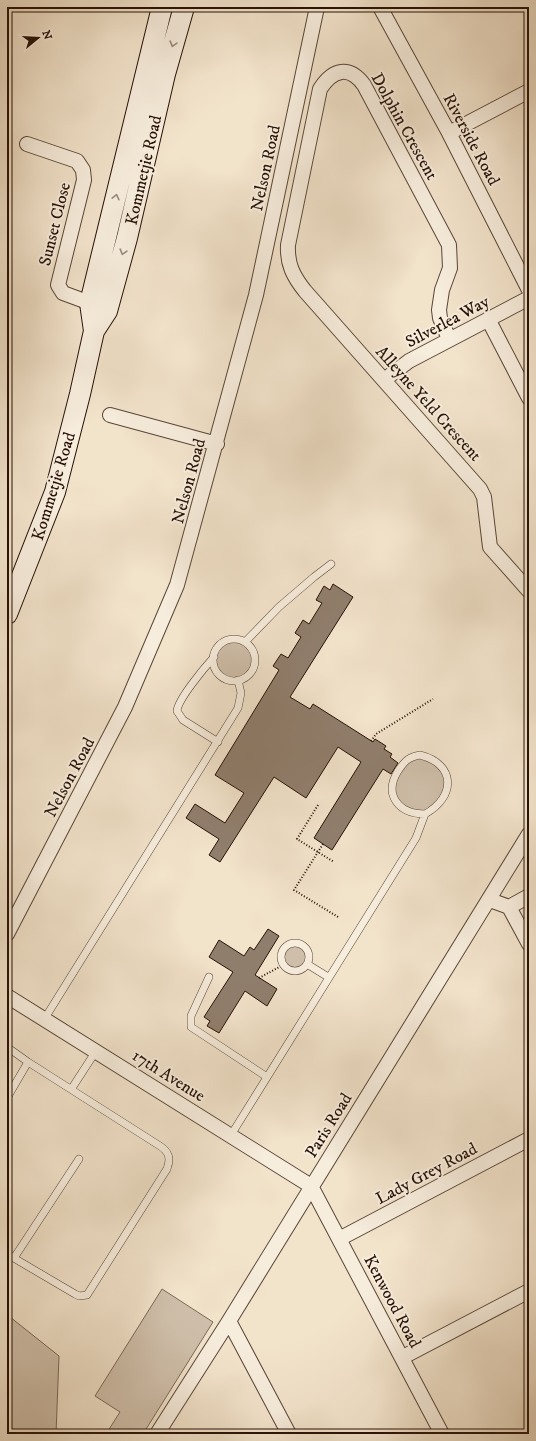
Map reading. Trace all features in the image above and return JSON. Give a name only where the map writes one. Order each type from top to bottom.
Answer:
[{"type":"main road","name":"Kommetjie Road","points":[[94,331],[90,303],[162,7]]},
{"type":"main road","name":"Kommetjie Road","points":[[7,614],[54,492],[80,394],[94,331],[107,311],[127,238],[165,74],[184,7]]},
{"type":"street","name":"Nelson Road","points":[[7,934],[122,714],[174,596],[256,295],[317,7]]},
{"type":"street","name":"Riverside Road","points":[[380,7],[449,133],[529,290]]},
{"type":"street","name":"Dolphin Crescent","points":[[288,245],[320,89],[328,78],[338,73],[348,72],[357,76],[364,85],[449,245],[450,268],[442,290],[439,310],[440,318],[449,339]]},
{"type":"street","points":[[449,133],[529,91]]},
{"type":"street","name":"Sunset Close","points":[[28,144],[76,161],[83,170],[84,180],[58,285],[63,293],[90,303]]},
{"type":"street","name":"Alleyne Yeld Crescent","points":[[288,245],[288,257],[294,278],[480,489],[484,497],[490,547],[529,591]]},
{"type":"street","name":"Silverlea Way","points":[[384,380],[409,361],[529,298]]},
{"type":"street","points":[[488,319],[529,398]]},
{"type":"street","points":[[110,415],[216,444]]},
{"type":"street","name":"Paris Road","points":[[157,1434],[229,1321],[311,1186],[490,900],[529,834]]},
{"type":"street","points":[[509,907],[529,896]]},
{"type":"street","points":[[490,900],[509,907],[529,944]]},
{"type":"street","name":"17th Avenue","points":[[7,996],[45,1018],[311,1186]]},
{"type":"street","name":"Lady Grey Road","points":[[339,1239],[529,1139]]},
{"type":"street","name":"Kenwood Road","points":[[311,1186],[403,1357],[442,1434]]},
{"type":"street","points":[[403,1357],[529,1291]]},
{"type":"street","points":[[229,1321],[289,1434]]},
{"type":"lane","points":[[245,642],[279,607],[331,564]]},
{"type":"lane","points":[[214,657],[216,670],[220,675],[232,680],[238,680],[249,674],[254,663],[253,651],[245,642],[238,639],[225,641],[219,645],[214,657],[198,676],[179,705],[177,711],[182,720],[218,742]]},
{"type":"lane","points":[[45,1018],[218,742],[240,703],[241,693],[238,680]]},
{"type":"lane","points":[[231,1135],[328,977],[416,838],[425,814],[439,803],[447,790],[448,782],[444,768],[427,756],[411,756],[404,761],[392,780],[391,789],[398,804],[413,813],[425,814]]},
{"type":"lane","points":[[292,943],[305,947],[309,955],[307,964],[300,970],[290,970],[283,965],[281,961],[281,951],[287,945],[292,943]]},
{"type":"lane","points":[[307,964],[328,977]]},
{"type":"lane","points":[[209,977],[191,1016],[191,1027],[267,1077]]},
{"type":"lane","points":[[7,1047],[28,1062],[72,1088],[167,1150],[170,1157],[169,1165],[87,1295],[79,1296],[75,1294],[7,1254]]},
{"type":"lane","points":[[72,1088],[96,1051]]},
{"type":"lane","points":[[7,1098],[28,1062]]},
{"type":"lane","points":[[14,1258],[79,1160]]},
{"type":"path","points":[[371,741],[376,734],[433,699]]},
{"type":"path","points":[[318,805],[297,839],[334,862]]},
{"type":"path","points":[[323,844],[294,890],[338,917]]},
{"type":"path","points":[[259,978],[283,965]]},
{"type":"shaded area","points":[[234,639],[249,645],[255,660],[249,675],[234,681],[219,675],[213,660],[219,645]]},
{"type":"shaded area","points":[[420,755],[444,768],[447,790],[425,814],[398,804],[392,780],[404,761]]},
{"type":"shaded area","points":[[295,943],[305,947],[309,957],[305,967],[295,971],[285,967],[281,957],[285,947]]},
{"type":"shaded area","points":[[162,1289],[213,1322],[143,1434],[106,1434],[120,1412],[95,1396]]},
{"type":"shaded area","points":[[7,1317],[10,1317],[59,1356],[56,1434],[7,1434]]},
{"type":"building","points":[[333,584],[353,597],[290,697],[310,709],[313,704],[373,742],[375,739],[386,746],[384,749],[392,754],[390,757],[398,763],[391,774],[383,769],[332,850],[314,838],[361,762],[338,747],[306,798],[274,777],[220,862],[209,855],[219,839],[186,818],[195,804],[225,823],[244,793],[215,775],[279,670],[273,666],[281,654],[288,658],[301,637],[295,633],[303,620],[309,624],[322,603],[316,600],[324,586],[330,590]]},
{"type":"building","points":[[268,929],[279,936],[255,975],[277,989],[267,1006],[245,991],[219,1033],[207,1026],[210,1021],[204,1017],[233,972],[209,957],[219,940],[244,956],[250,947],[254,950]]}]
